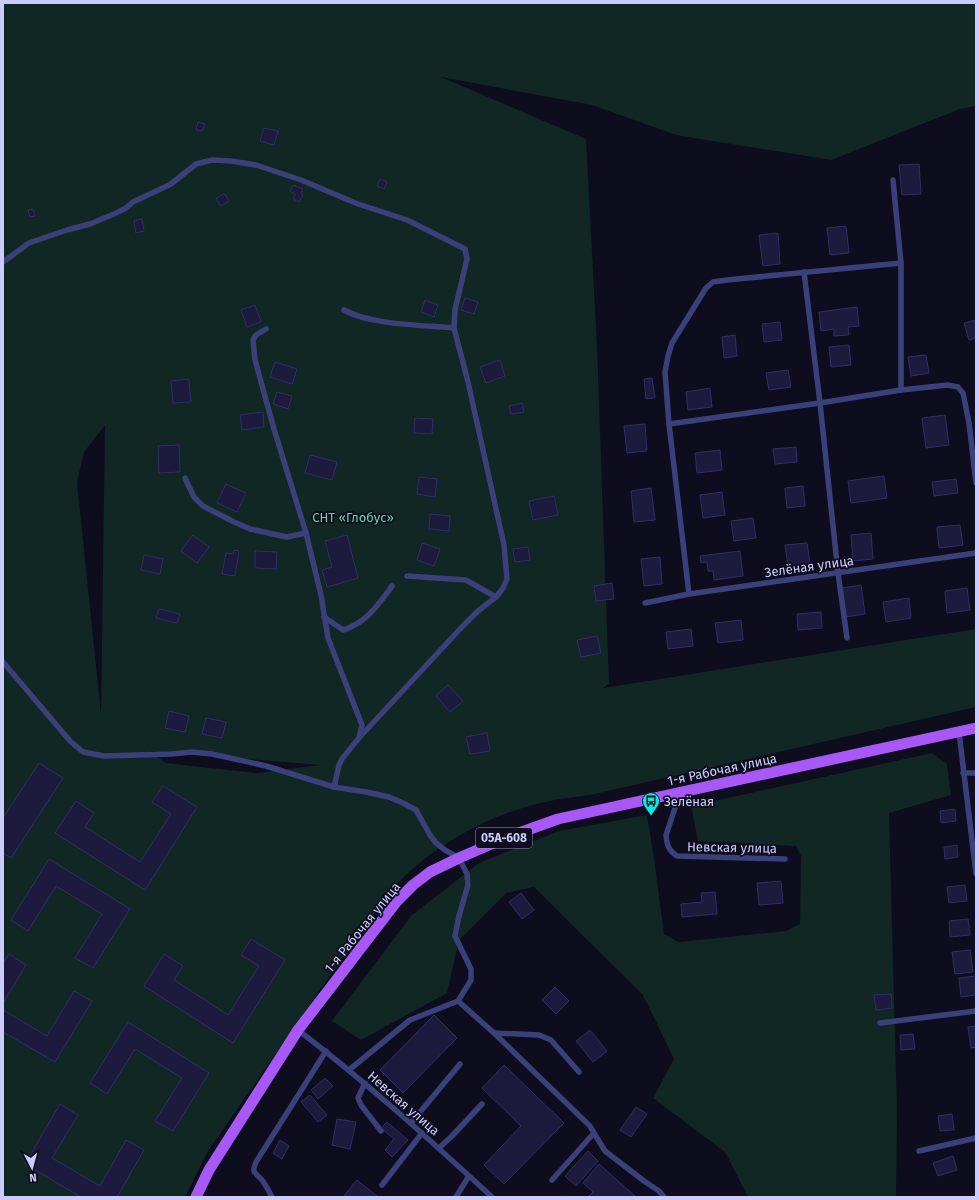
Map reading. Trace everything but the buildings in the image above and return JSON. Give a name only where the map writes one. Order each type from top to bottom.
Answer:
[{"type":"main road","name":"1-я Рабочая улица","points":[[196,1197],[209,1170],[298,1030],[397,901],[413,885],[430,872],[504,838],[558,819],[976,728]]},
{"type":"lane","points":[[3,262],[29,243],[90,224],[114,214],[126,208],[133,202],[171,184],[196,164],[212,160],[256,165],[301,180],[358,204],[407,220],[465,249],[467,259],[455,310],[454,328],[468,382],[504,545],[507,579],[496,597],[478,611],[460,629],[342,758],[334,787]]},
{"type":"lane","points":[[893,180],[901,263],[902,390]]},
{"type":"lane","points":[[689,594],[669,424],[665,372],[672,343],[686,319],[706,288],[714,282],[901,263]]},
{"type":"lane","points":[[804,272],[838,573],[847,638]]},
{"type":"lane","points":[[344,310],[352,315],[370,319],[454,328]]},
{"type":"lane","points":[[266,329],[256,335],[253,340],[255,360],[274,429],[306,533],[321,595],[331,649],[362,725],[358,739]]},
{"type":"lane","points":[[669,424],[902,390],[948,385],[958,387],[963,392],[969,423],[976,484]]},
{"type":"lane","points":[[185,478],[194,497],[203,506],[234,522],[250,529],[286,537],[306,533]]},
{"type":"lane","name":"Зелёная улица","points":[[645,603],[689,594],[976,553]]},
{"type":"lane","points":[[407,576],[466,580],[496,597]]},
{"type":"lane","points":[[324,617],[343,630],[352,627],[372,613],[392,586]]},
{"type":"lane","points":[[3,662],[70,741],[83,752],[104,756],[192,752],[212,754],[266,766],[334,787],[389,797],[416,810],[424,826],[436,843],[459,858],[467,874],[468,885],[455,936],[471,969],[471,980],[458,1001],[410,1020],[349,1070]]},
{"type":"lane","points":[[959,732],[976,874]]},
{"type":"lane","points":[[963,773],[976,773]]},
{"type":"lane","name":"Невская улица","points":[[680,793],[666,834],[666,841],[670,852],[677,856],[785,859]]},
{"type":"lane","points":[[458,1001],[494,1033],[590,1126],[606,1151],[659,1191],[662,1197]]},
{"type":"lane","points":[[880,1023],[976,1011]]},
{"type":"lane","name":"Невская улица","points":[[298,1030],[349,1070],[439,1148],[492,1197]]},
{"type":"lane","points":[[494,1033],[539,1035],[552,1040],[579,1072]]},
{"type":"lane","points":[[272,1197],[261,1180],[254,1175],[253,1169],[326,1051]]},
{"type":"lane","points":[[410,1123],[460,1064]]},
{"type":"lane","points":[[364,1083],[358,1098],[361,1105],[381,1131]]},
{"type":"lane","points":[[439,1148],[482,1104]]},
{"type":"lane","points":[[382,1185],[422,1133]]},
{"type":"lane","points":[[552,1180],[594,1133]]},
{"type":"lane","points":[[919,1151],[976,1138]]},
{"type":"lane","points":[[456,1197],[469,1176]]},
{"type":"green space","name":"СНТ «Глобус»","points":[[3,3],[976,3],[976,106],[960,109],[831,160],[676,135],[592,105],[441,77],[586,139],[597,346],[609,684],[603,688],[976,629],[976,707],[590,795],[531,805],[512,811],[475,827],[424,859],[409,872],[382,901],[208,1151],[185,1197],[3,1197]],"holes":[[[105,425],[101,713],[101,714],[77,482],[84,452]],[[150,751],[320,765],[257,773],[166,763]]]},
{"type":"green space","points":[[932,753],[947,764],[951,795],[889,813],[897,1111],[896,1197],[748,1197],[725,1152],[653,1098],[674,1059],[643,995],[534,887],[506,893],[459,940],[447,993],[361,1040],[332,1021],[411,916],[479,863],[559,831],[647,815],[664,934],[678,942],[786,931],[800,924],[801,856],[796,846],[698,841],[691,806]]},
{"type":"place","name":"Зелёная","points":[[651,816]]}]
